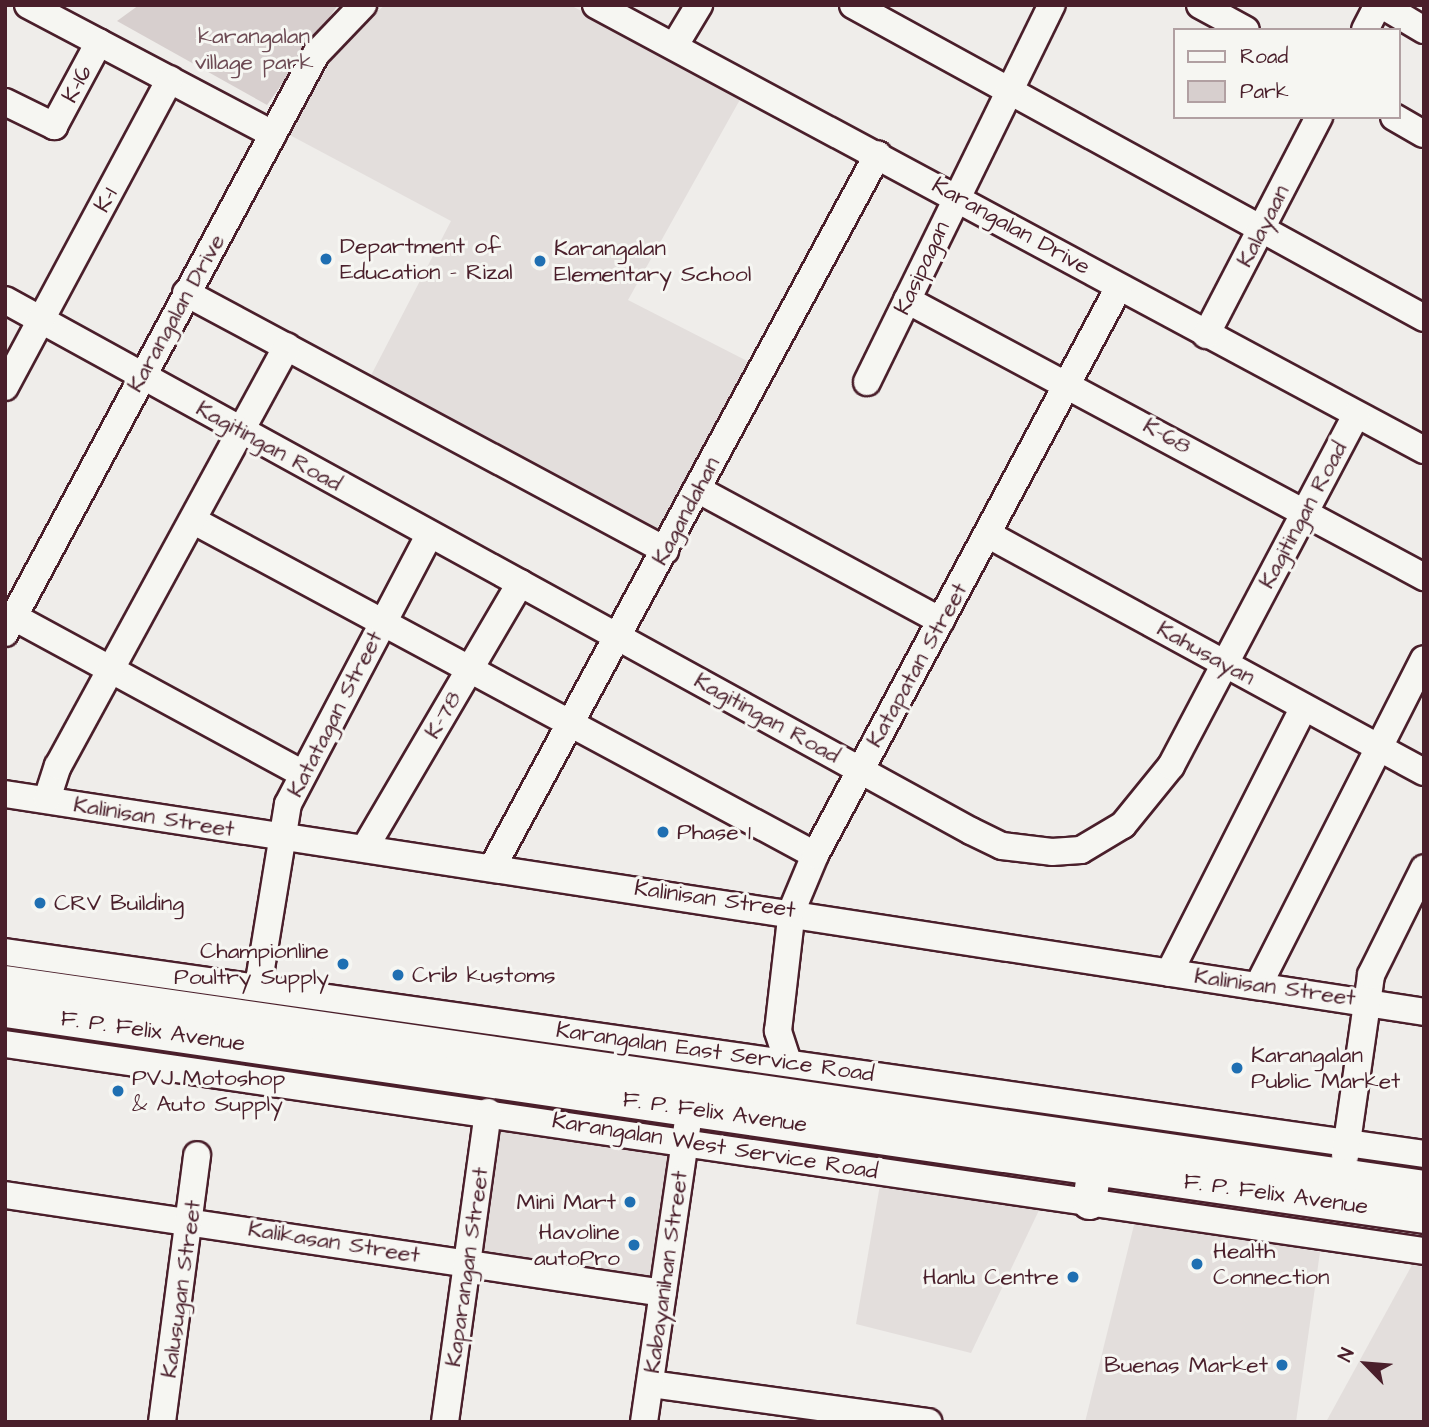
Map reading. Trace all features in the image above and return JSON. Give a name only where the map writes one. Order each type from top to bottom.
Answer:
[{"type":"main road","name":"F. P. Felix Avenue","points":[[5,982],[689,1095],[1094,1168],[1424,1216]]},
{"type":"main road","name":"F. P. Felix Avenue","points":[[5,1010],[1424,1187]]},
{"type":"main road","points":[[1089,1202],[1094,1168]]},
{"type":"street","points":[[28,5],[273,134]]},
{"type":"street","name":"Karangalan Drive","points":[[12,610],[316,54],[363,5]]},
{"type":"street","name":"Karangalan Drive","points":[[596,5],[956,195],[1119,287],[1424,450]]},
{"type":"street","points":[[675,45],[699,5]]},
{"type":"street","points":[[853,5],[1264,226],[1424,318]]},
{"type":"street","points":[[1200,5],[1242,28]]},
{"type":"street","points":[[1366,28],[1380,5],[1424,30]]},
{"type":"street","name":"Kasipagan","points":[[867,382],[1009,89],[1043,8]]},
{"type":"street","name":"K-16","points":[[5,102],[54,126],[99,42]]},
{"type":"street","name":"K-1","points":[[5,387],[170,79]]},
{"type":"street","name":"Kalayaan","points":[[1206,334],[1318,119]]},
{"type":"street","points":[[1398,119],[1424,134]]},
{"type":"street","name":"Kagandahan","points":[[493,866],[620,637],[878,154]]},
{"type":"street","name":"Katapatan Street","points":[[788,1062],[778,1031],[792,910],[814,855],[989,535],[1119,287]]},
{"type":"street","points":[[187,293],[665,550]]},
{"type":"street","name":"Kagitingan Road","points":[[5,300],[143,372],[242,435],[620,637],[1002,846],[1081,850],[1123,825],[1171,766],[1356,415]]},
{"type":"street","name":"K-68","points":[[907,300],[1070,383],[1424,577]]},
{"type":"street","points":[[47,799],[112,669],[196,522],[287,346]]},
{"type":"street","points":[[697,489],[941,621]]},
{"type":"street","points":[[196,522],[471,667],[814,855]]},
{"type":"street","name":"Katatagan Street","points":[[258,987],[283,838],[301,773],[429,535]]},
{"type":"street","name":"Kahusayan","points":[[989,535],[1424,772]]},
{"type":"street","name":"K-78","points":[[366,846],[520,583]]},
{"type":"street","points":[[12,610],[112,669],[301,773]]},
{"type":"street","points":[[1259,984],[1424,659]]},
{"type":"street","points":[[1169,973],[1304,707]]},
{"type":"street","name":"Kalinisan Street","points":[[5,794],[283,838],[366,846],[792,910],[1169,973],[1365,1000],[1424,1012]]},
{"type":"street","points":[[1342,1175],[1365,1000],[1377,955],[1424,868]]},
{"type":"street","name":"Karangalan East Service Road","points":[[5,951],[1424,1154]]},
{"type":"street","name":"Karangalan West Service Road","points":[[5,1044],[488,1112],[1424,1251]]},
{"type":"street","name":"Kabayanihan Street","points":[[644,1422],[685,1142],[689,1095],[688,1048]]},
{"type":"street","name":"Kaparangan Street","points":[[445,1422],[488,1112]]},
{"type":"street","name":"Kalusugan Street","points":[[162,1422],[191,1219],[197,1155]]},
{"type":"street","name":"Kalikasan Street","points":[[5,1195],[191,1219],[663,1293]]},
{"type":"street","points":[[650,1384],[928,1422]]},
{"type":"shaded area","name":"Karangalan Elementary School","points":[[385,5],[570,5],[742,96],[628,300],[753,364],[658,542],[366,385],[451,221],[286,133],[345,39]]},
{"type":"shaded area","points":[[498,1121],[672,1145],[653,1280],[479,1256]]},
{"type":"shaded area","points":[[881,1179],[1041,1206],[971,1353],[856,1324]]},
{"type":"shaded area","points":[[1135,1221],[1320,1252],[1296,1422],[1085,1422]]},
{"type":"shaded area","points":[[1412,1265],[1424,1267],[1424,1422],[1326,1422]]},
{"type":"green space","name":"karangalan village park","points":[[139,5],[338,5],[267,105],[117,21]]},
{"type":"place","name":"Department of Education - Rizal","points":[[326,259]]},
{"type":"place","name":"Karangalan Elementary School","points":[[540,261]]},
{"type":"place","name":"Phase 1","points":[[663,832]]},
{"type":"place","name":"CRV Building","points":[[40,903]]},
{"type":"place","name":"Championline Poultry Supply","points":[[343,964]]},
{"type":"place","name":"Crib kustoms","points":[[398,975]]},
{"type":"place","name":"Karangalan Public Market","points":[[1237,1068]]},
{"type":"place","name":"PVJ Motoshop & Auto Supply","points":[[118,1091]]},
{"type":"place","name":"Mini Mart","points":[[630,1202]]},
{"type":"place","name":"Havoline autoPro","points":[[634,1245]]},
{"type":"place","name":"Health Connection","points":[[1197,1264]]},
{"type":"place","name":"Hanlu Centre","points":[[1073,1277]]},
{"type":"place","name":"Buenas Market","points":[[1282,1365]]}]
